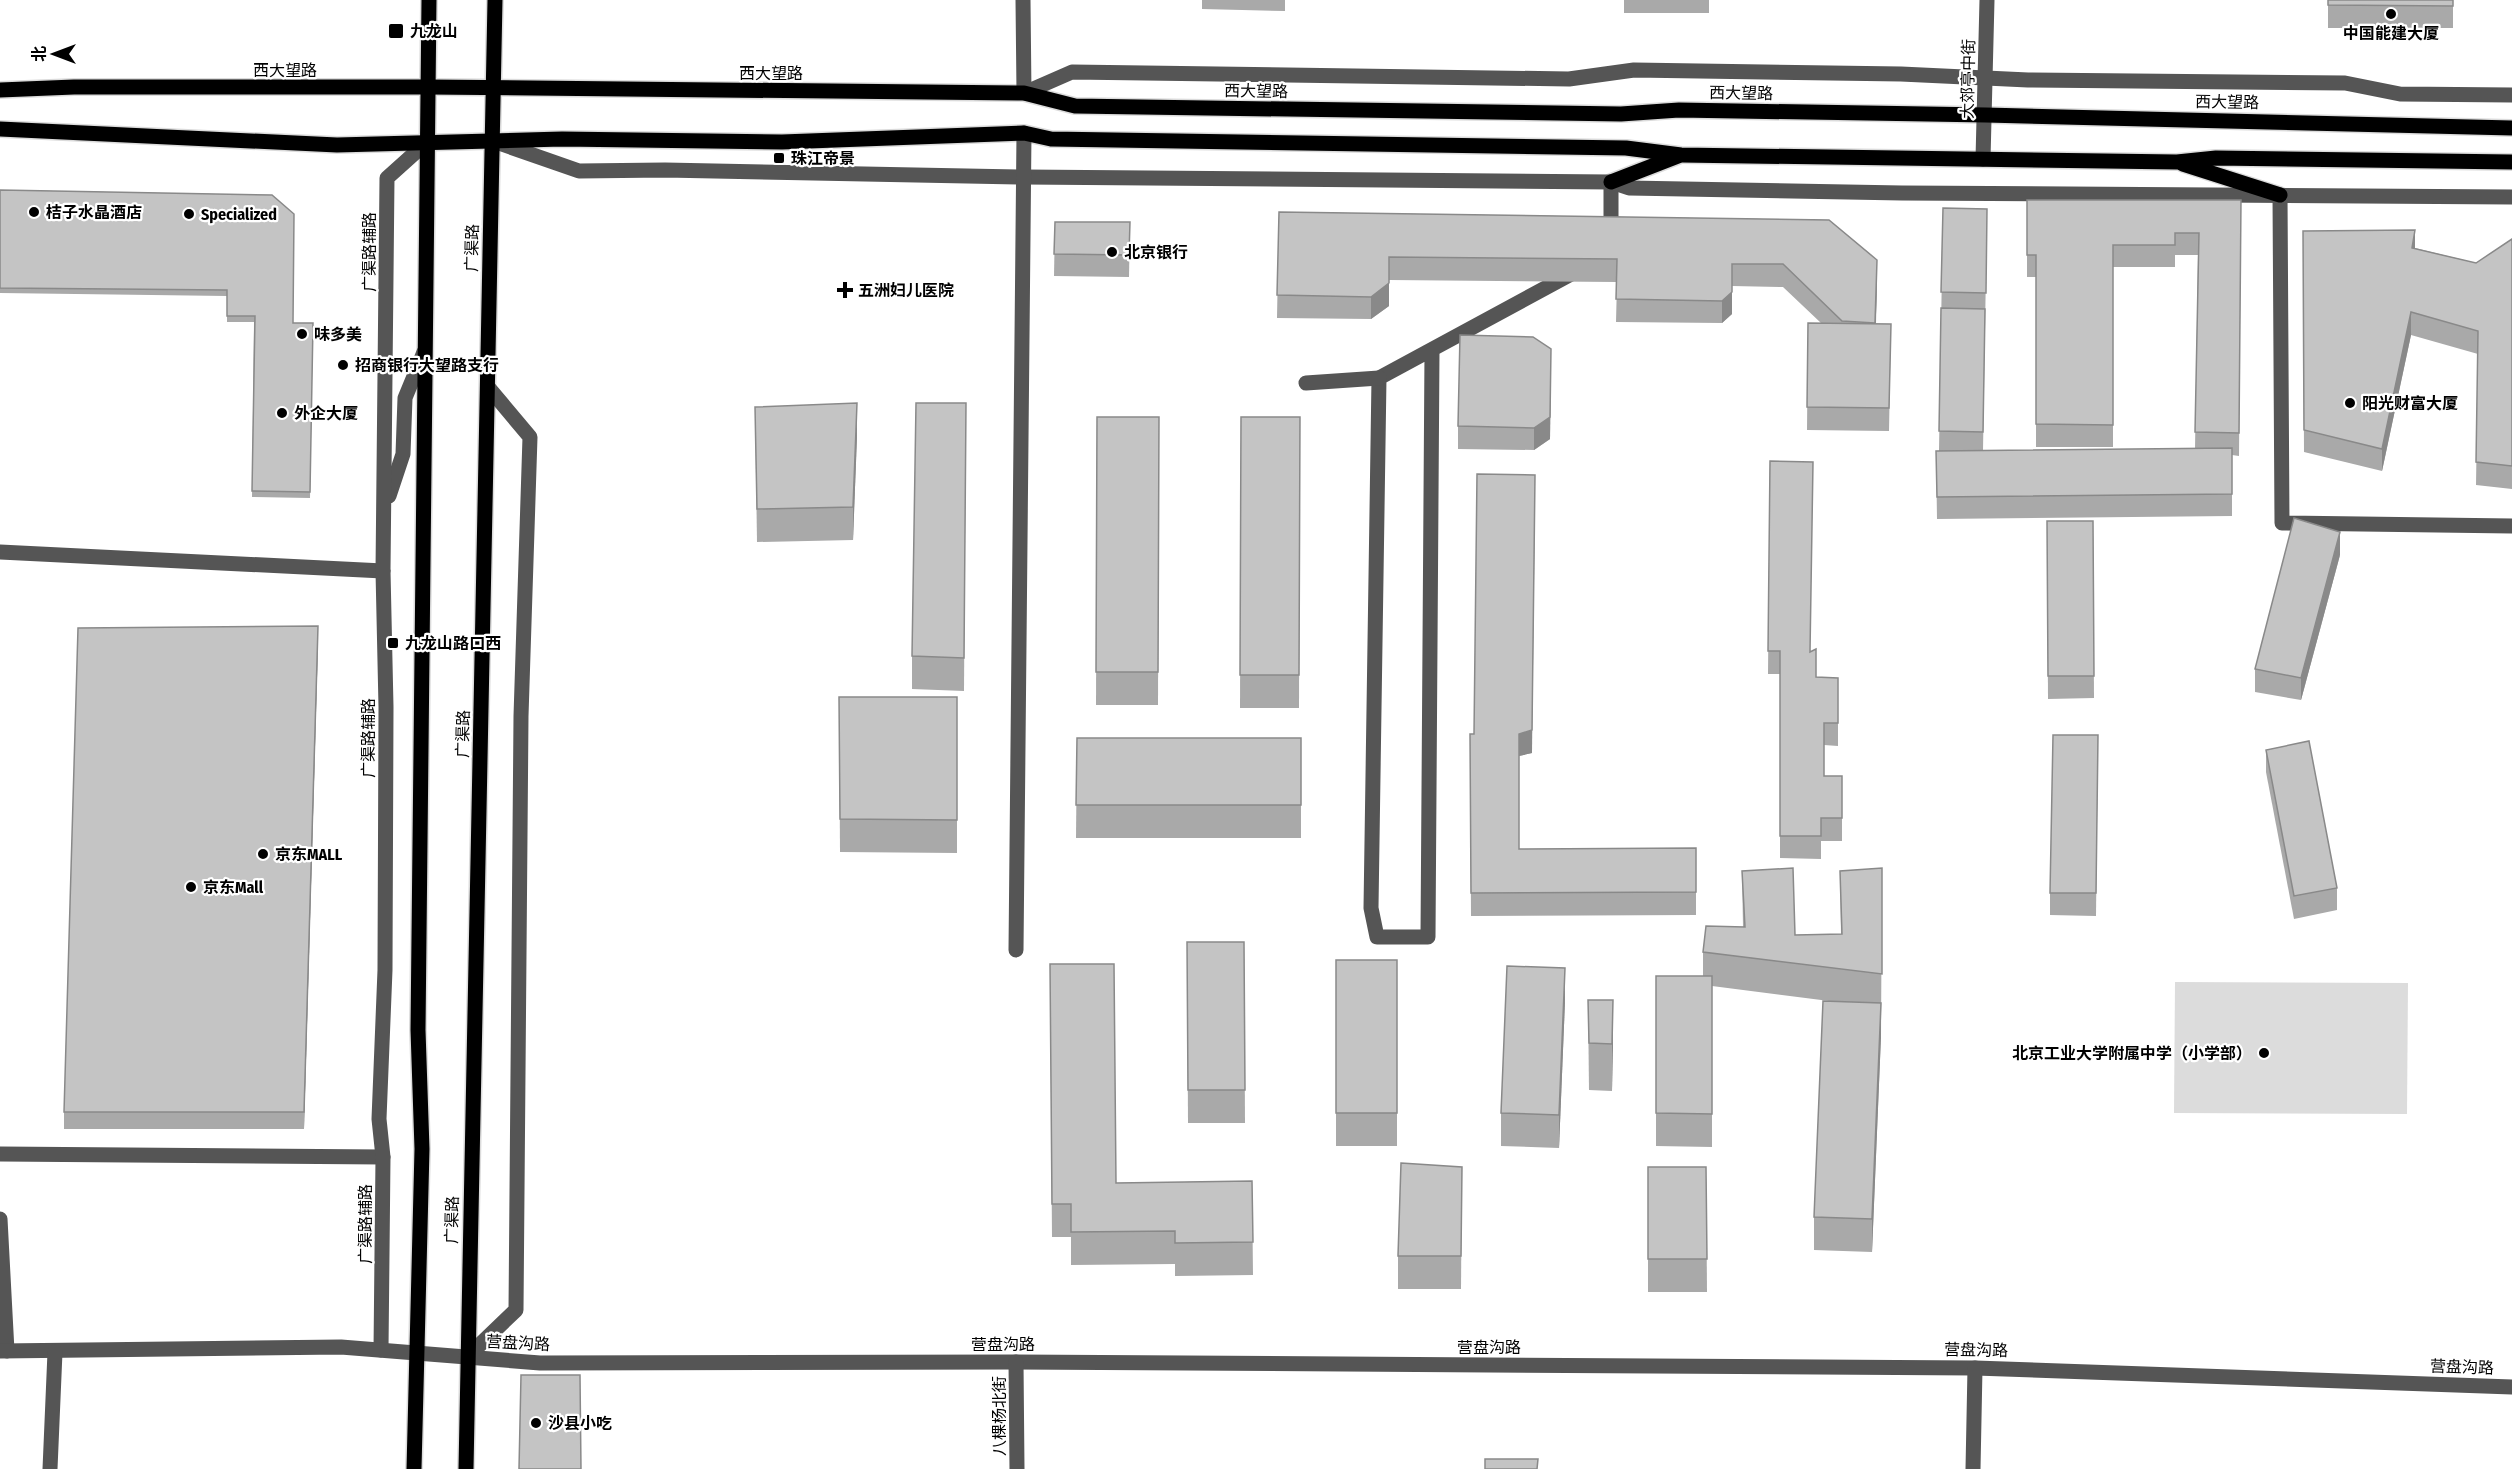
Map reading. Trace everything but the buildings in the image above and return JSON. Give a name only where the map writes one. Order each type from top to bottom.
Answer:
[{"type":"main road","name":"广渠路","points":[[414,1469],[422,1149],[418,1030],[425,559],[424,352],[429,0]]},
{"type":"main road","name":"广渠路","points":[[466,1469],[466,1358],[495,0]]},
{"type":"main road","name":"西大望路","points":[[0,90],[74,87],[428,87],[1024,93],[1075,106],[1621,114],[1679,110],[2512,128]]},
{"type":"main road","points":[[0,129],[337,145],[562,139],[782,142],[1024,133],[1051,140],[1614,148],[1681,155],[2177,162],[2216,158],[2512,162]]},
{"type":"main road","points":[[1611,182],[1681,155]]},
{"type":"main road","points":[[2177,162],[2280,195]]},
{"type":"street","points":[[1023,0],[1024,93],[1072,72],[1569,79],[1634,70],[2345,83],[2400,94],[2512,95]]},
{"type":"street","name":"大郊亭中街","points":[[1983,159],[1987,78],[1987,0]]},
{"type":"street","points":[[1016,950],[1024,133]]},
{"type":"street","points":[[493,141],[579,171],[665,170],[1024,177],[1611,182],[1641,188],[2512,196]]},
{"type":"street","name":"广渠路辅路","points":[[381,1350],[383,1157],[380,1119],[385,970],[386,707],[383,571],[387,178],[426,143]]},
{"type":"street","points":[[1611,182],[1611,252]]},
{"type":"street","points":[[2280,195],[2282,523],[2512,526]]},
{"type":"street","points":[[1306,383],[1379,378],[1591,263]]},
{"type":"street","points":[[1379,378],[1371,908],[1377,937],[1428,937],[1432,351]]},
{"type":"street","points":[[385,510],[403,454],[405,399],[424,352]]},
{"type":"street","points":[[466,1358],[516,1310],[521,716],[530,437],[488,387]]},
{"type":"street","points":[[0,552],[383,571]]},
{"type":"street","points":[[0,1154],[383,1157]]},
{"type":"street","points":[[0,1219],[3,1351]]},
{"type":"street","name":"营盘沟路","points":[[3,1351],[341,1347],[540,1364],[1016,1362],[1975,1368],[2512,1387]]},
{"type":"street","points":[[50,1469],[55,1352]]},
{"type":"street","name":"八棵杨北街","points":[[1016,1362],[1017,1469]]},
{"type":"street","points":[[1973,1469],[1975,1368]]},
{"type":"shaded area","points":[[2175,982],[2408,983],[2407,1114],[2174,1113]]},
{"type":"place","name":"中国能建大厦","points":[[2391,14]]},
{"type":"place","name":"九龙山","points":[[396,31]]},
{"type":"place","name":"珠江帝景","points":[[779,158]]},
{"type":"place","name":"桔子水晶酒店","points":[[34,212]]},
{"type":"place","name":"Specialized","points":[[189,214]]},
{"type":"place","name":"北京银行","points":[[1112,252]]},
{"type":"place","name":"五洲妇儿医院","points":[[845,290]]},
{"type":"place","name":"味多美","points":[[302,334]]},
{"type":"place","name":"招商银行大望路支行","points":[[343,365]]},
{"type":"place","name":"阳光财富大厦","points":[[2350,403]]},
{"type":"place","name":"外企大厦","points":[[282,413]]},
{"type":"place","name":"九龙山路口西","points":[[393,643]]},
{"type":"place","name":"京东MALL","points":[[263,854]]},
{"type":"place","name":"京东Mall","points":[[191,887]]},
{"type":"place","name":"北京工业大学附属中学（小学部）","points":[[2264,1053]]},
{"type":"place","name":"沙县小吃","points":[[536,1423]]}]
